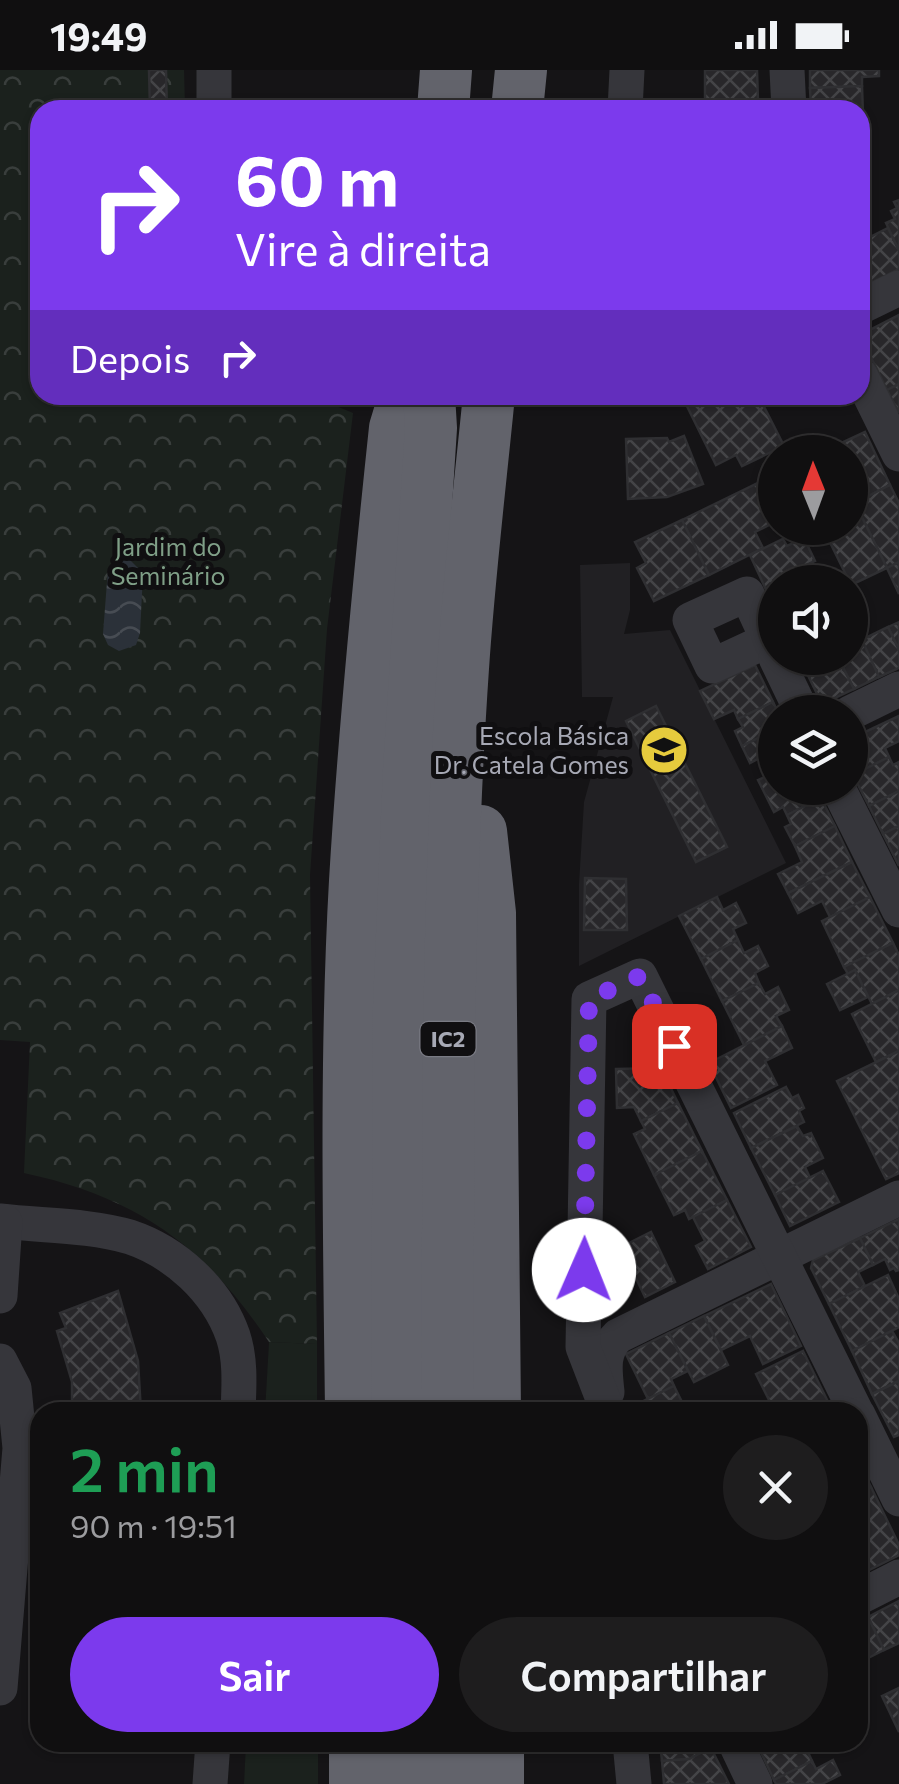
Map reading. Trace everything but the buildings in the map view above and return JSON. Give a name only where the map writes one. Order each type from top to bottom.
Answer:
[{"type":"highway","points":[[443,100],[446,70]]},
{"type":"highway","points":[[518,100],[521,70]]},
{"type":"highway","points":[[351,1402],[350,1076],[355,885],[372,655],[395,428],[402,405]]},
{"type":"highway","name":"IC2","points":[[397,1402],[399,1005],[430,405]]},
{"type":"highway","name":"IC2","points":[[448,1402],[448,1058],[463,665],[488,405]]},
{"type":"highway","points":[[463,665],[490,913],[495,1402]]},
{"type":"highway","points":[[355,1752],[355,1784]]},
{"type":"highway","points":[[400,1752],[400,1784]]},
{"type":"highway","points":[[448,1752],[448,1784]]},
{"type":"highway","points":[[498,1752],[498,1784]]},
{"type":"street","points":[[214,70],[214,100]]},
{"type":"street","points":[[626,100],[627,70]]},
{"type":"street","points":[[788,70],[789,100]]},
{"type":"street","points":[[870,302],[899,288]]},
{"type":"street","points":[[870,396],[899,454]]},
{"type":"street","points":[[868,704],[899,689]]},
{"type":"street","points":[[846,805],[899,910]]},
{"type":"street","points":[[606,1402],[583,1347],[589,999],[640,976],[851,1402]]},
{"type":"street","points":[[608,1402],[605,1355],[618,1336],[899,1198]]},
{"type":"street","points":[[0,1296],[3,1222],[114,1234],[152,1246],[174,1258],[208,1292],[232,1336],[238,1402]]},
{"type":"street","points":[[0,1361],[14,1388],[20,1426],[6,1549],[0,1688]]},
{"type":"street","points":[[868,1436],[899,1499]]},
{"type":"street","points":[[868,1593],[899,1577]]},
{"type":"street","points":[[210,1784],[212,1752]]},
{"type":"street","points":[[631,1752],[634,1784]]},
{"type":"street","points":[[739,1752],[755,1784]]},
{"type":"shaded area","name":"Escola Básica Dr. Catela Gomes","points":[[630,563],[630,610],[624,634],[670,630],[786,863],[579,966],[584,802],[613,697],[582,697],[580,565]]},
{"type":"green space","name":"Jardim do Seminário","points":[[0,70],[184,70],[185,100],[30,100],[30,405],[333,405],[353,413],[327,629],[310,875],[317,1344],[269,1342],[220,1279],[165,1231],[101,1196],[24,1173],[30,1042],[0,1040]]},
{"type":"green space","points":[[269,1342],[317,1344],[317,1402],[266,1402]]},
{"type":"green space","points":[[246,1752],[318,1752],[318,1784],[244,1784]]},
{"type":"water","points":[[130,560],[143,573],[140,633],[136,645],[119,651],[108,645],[103,634],[108,569],[118,561]]},
{"type":"place","name":"Escola Básica Dr. Catela Gomes","points":[[664,750]]},
{"type":"route","points":[[584,1270],[589,999],[640,976],[674,1046]]}]
